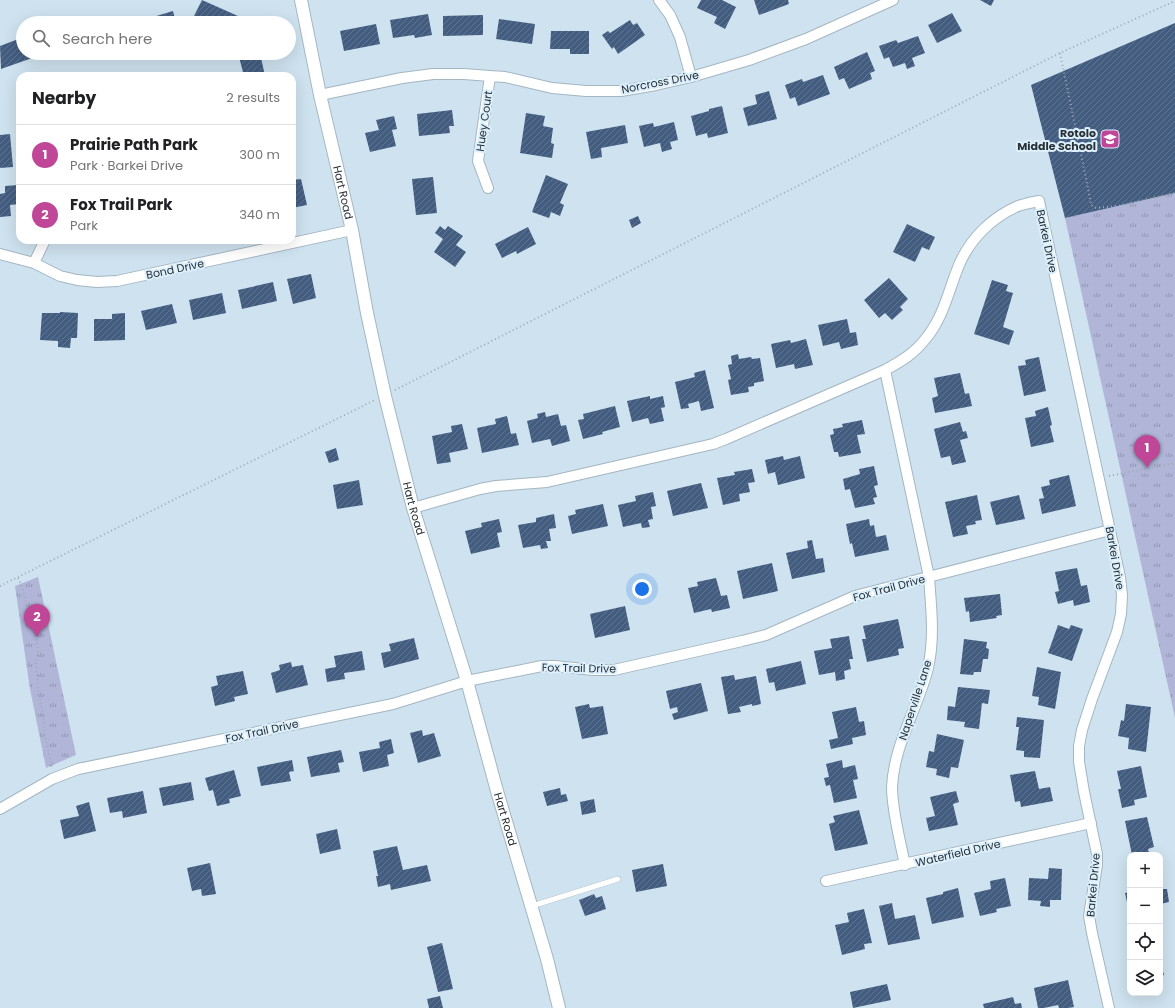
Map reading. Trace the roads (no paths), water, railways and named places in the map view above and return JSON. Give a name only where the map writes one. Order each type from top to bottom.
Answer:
[{"type":"street","name":"Hart Road","points":[[301,0],[320,96],[352,230],[384,396],[413,508],[467,681],[547,959],[559,1008]]},
{"type":"street","points":[[659,0],[670,15],[680,37],[691,77]]},
{"type":"street","name":"Norcross Drive","points":[[320,96],[402,78],[433,74],[464,74],[505,77],[552,88],[586,92],[621,91],[691,77],[749,60],[798,41],[893,0]]},
{"type":"street","name":"Huey Court","points":[[488,188],[478,161],[490,76]]},
{"type":"street","name":"Barkei Drive","points":[[885,370],[907,358],[928,336],[948,298],[965,252],[973,241],[986,227],[1001,215],[1018,206],[1039,201],[1120,577],[1122,595],[1121,614],[1117,632],[1082,730],[1079,762],[1097,860],[1089,916],[1109,1008]]},
{"type":"street","name":"Bond Drive","points":[[296,242],[352,230]]},
{"type":"street","points":[[34,263],[43,244]]},
{"type":"street","name":"Bond Drive","points":[[0,254],[34,263],[60,276],[77,280],[97,282],[117,281],[287,244]]},
{"type":"street","points":[[413,508],[480,489],[496,486],[547,482],[713,444],[885,370]]},
{"type":"street","name":"Naperville Lane","points":[[885,370],[929,577],[931,607],[932,639],[928,668],[897,755],[892,787],[893,803],[905,865]]},
{"type":"street","name":"Fox Trail Drive","points":[[0,809],[52,779],[78,769],[393,704],[467,681],[542,666],[614,670],[742,642],[766,635],[855,596],[1110,530]]},
{"type":"street","name":"Waterfield Drive","points":[[826,881],[905,865],[1091,823]]},
{"type":"lane","points":[[532,906],[618,879]]},
{"type":"place","name":"Rotolo Middle School","points":[[1110,139]]},
{"type":"place","name":"Prairie Path Park","points":[[1147,468]]},
{"type":"place","name":"Fox Trail Park","points":[[37,637]]}]
